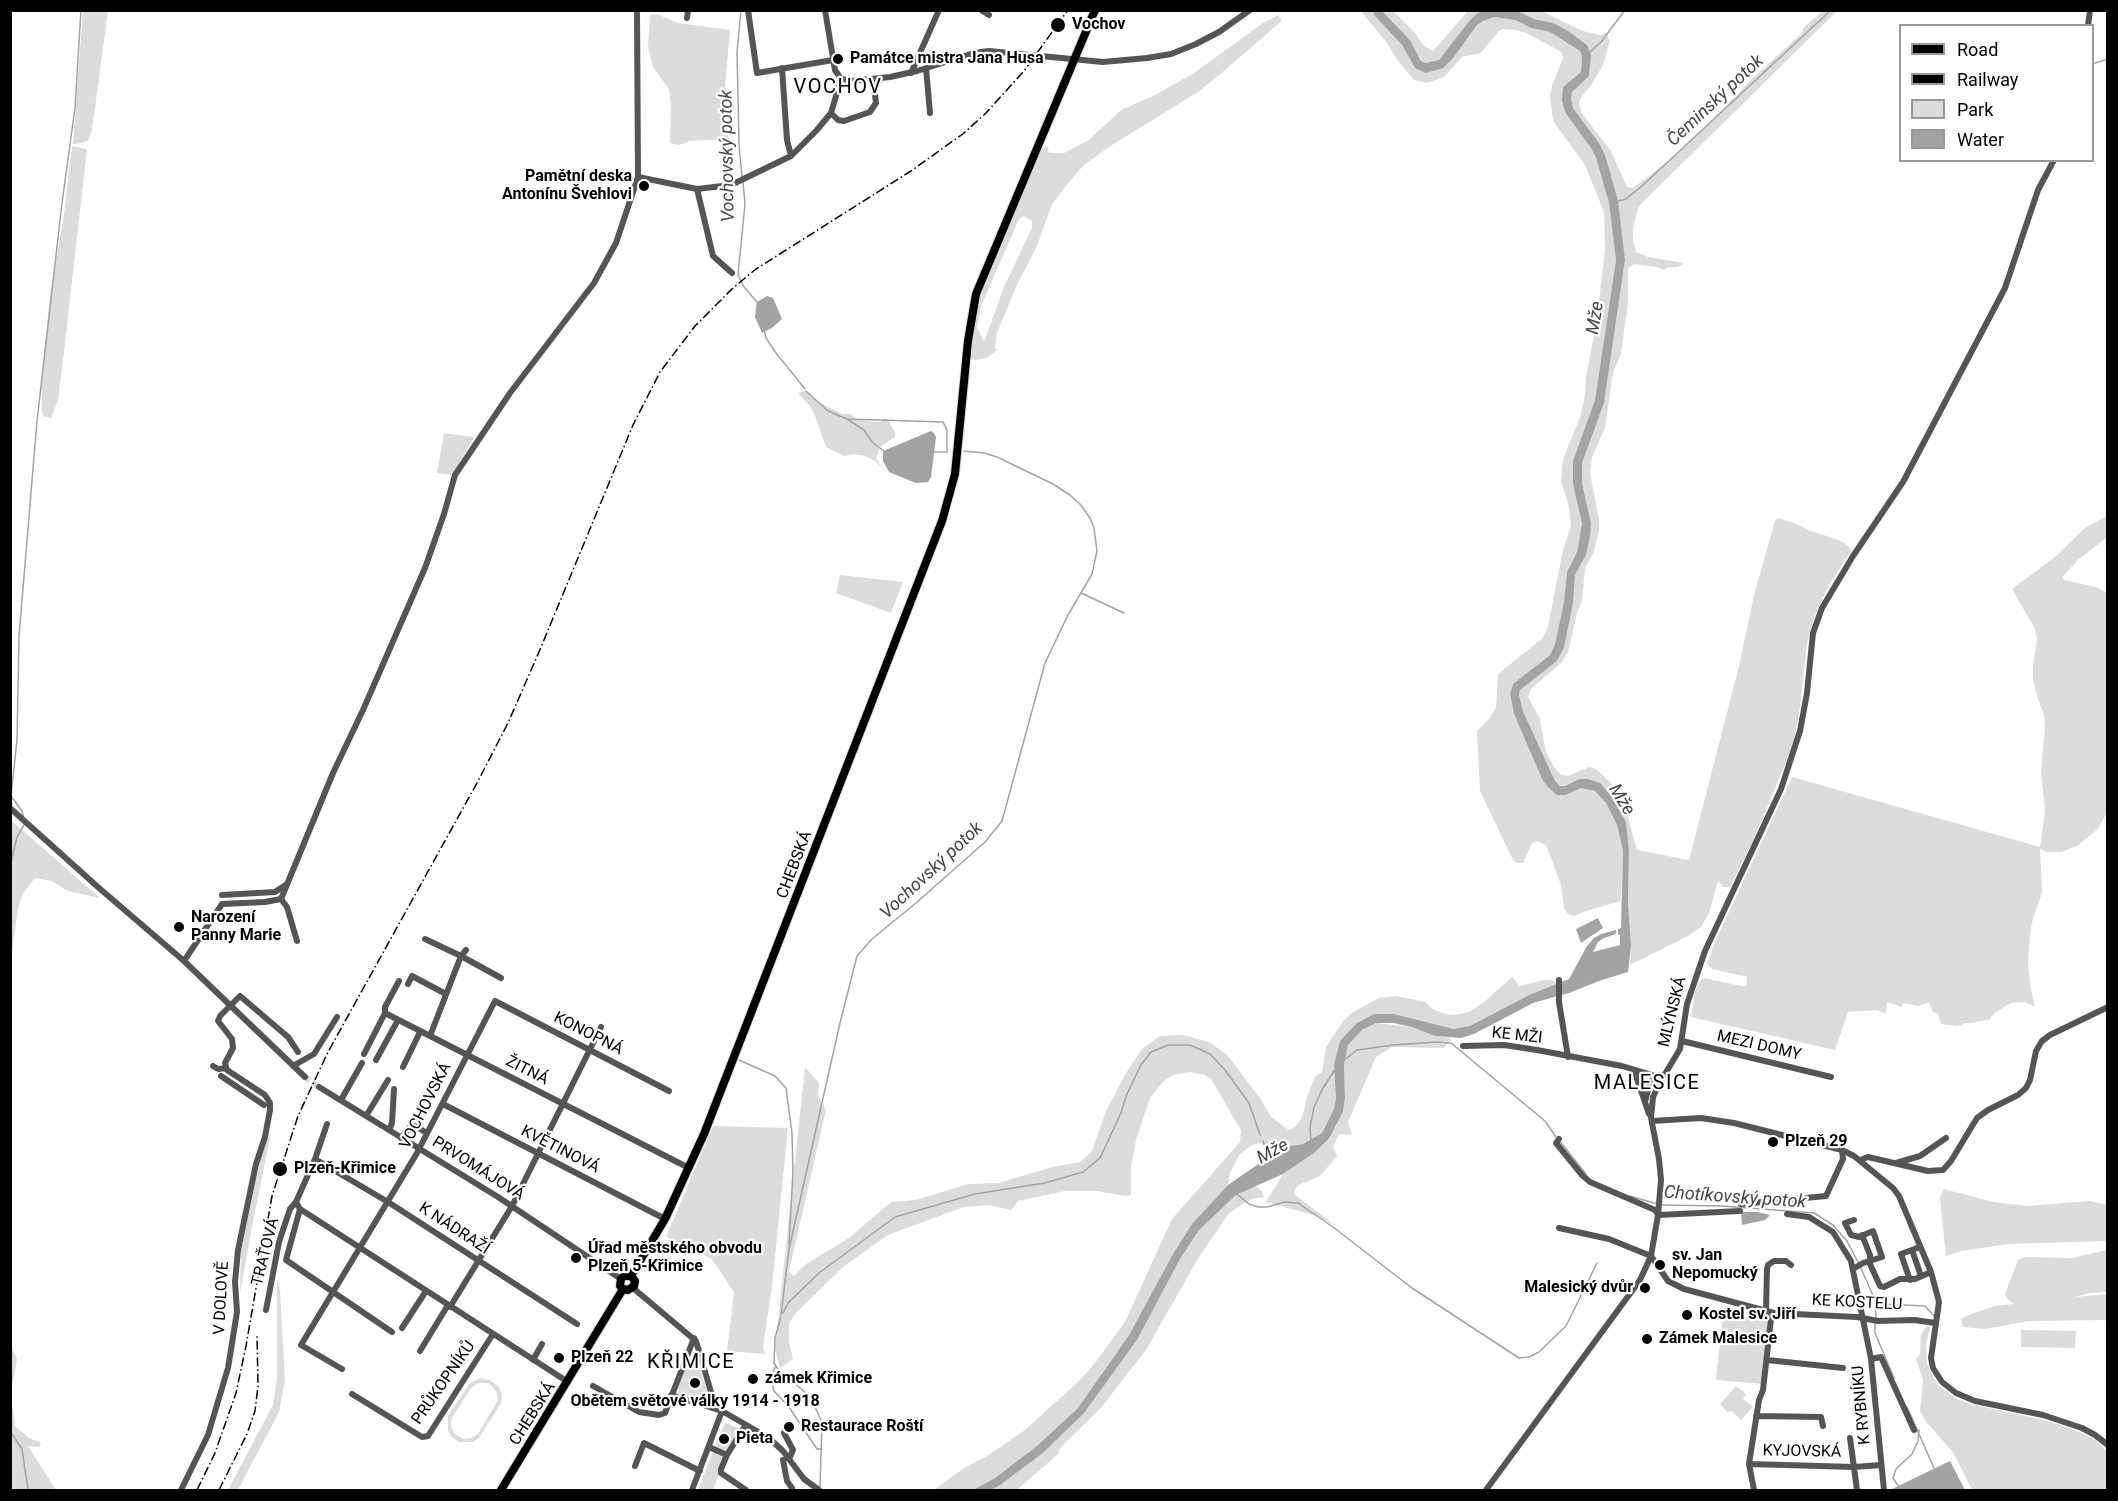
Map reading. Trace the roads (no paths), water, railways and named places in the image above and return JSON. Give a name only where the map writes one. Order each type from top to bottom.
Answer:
[{"type":"main road","name":"CHEBSKÁ","points":[[631,1276],[665,1219],[724,1085],[942,521],[950,498],[958,451],[968,340],[976,294],[1095,10]]},
{"type":"main road","points":[[624,1275],[631,1276],[635,1281],[633,1288],[623,1289],[621,1279],[624,1275]]},
{"type":"main road","name":"CHEBSKÁ","points":[[501,1491],[623,1289]]},
{"type":"street","points":[[281,899],[333,773],[425,568],[455,475],[510,393],[594,283],[616,243],[638,177],[637,10]]},
{"type":"street","points":[[687,18],[688,10]]},
{"type":"street","points":[[748,10],[757,73],[833,60]]},
{"type":"street","points":[[825,10],[835,70],[841,79],[852,81],[911,73],[974,53],[989,51],[1075,61],[1122,62],[1171,54],[1219,32],[1250,10]]},
{"type":"street","points":[[911,73],[939,10]]},
{"type":"street","points":[[981,10],[989,15]]},
{"type":"street","points":[[782,68],[787,140],[791,156]]},
{"type":"street","points":[[926,68],[930,113]]},
{"type":"street","points":[[638,177],[697,189],[730,185],[791,156],[831,113],[841,79]]},
{"type":"street","points":[[831,113],[838,120],[844,121],[870,112],[876,103],[873,79]]},
{"type":"street","name":"MLÝNSKÁ","points":[[1659,1077],[1674,1062],[1682,1041],[1687,1004],[1705,951],[1781,789],[1788,769],[1800,732],[1807,693],[1813,633],[1822,608],[1853,556],[1903,482],[2005,288],[2038,190],[2053,162]]},
{"type":"street","points":[[697,189],[713,256],[732,273]]},
{"type":"street","points":[[10,808],[184,960],[304,1077]]},
{"type":"street","points":[[222,895],[274,892],[287,884]]},
{"type":"street","points":[[184,960],[222,904],[281,899]]},
{"type":"street","points":[[281,899],[287,907],[297,940]]},
{"type":"street","points":[[425,939],[501,978]]},
{"type":"street","points":[[430,1036],[460,956],[466,950]]},
{"type":"street","points":[[408,984],[412,976],[446,994]]},
{"type":"street","name":"KE MŽI","points":[[1559,980],[1559,1002],[1568,1057]]},
{"type":"street","points":[[364,1054],[399,981]]},
{"type":"street","points":[[226,1068],[225,1063],[233,1048],[232,1038],[218,1021],[220,1016],[240,996],[288,1037],[298,1052]]},
{"type":"street","name":"KONOPNÁ","points":[[495,1001],[669,1091]]},
{"type":"street","name":"VOCHOVSKÁ","points":[[342,1369],[301,1345],[420,1149],[495,1001]]},
{"type":"street","points":[[1860,1160],[1868,1156],[1928,1171],[1940,1171],[1951,1161],[1980,1115],[2018,1095],[2026,1088],[2036,1051],[2044,1039],[2108,1007]]},
{"type":"street","name":"ŽITNÁ","points":[[385,1013],[689,1168]]},
{"type":"street","points":[[293,1066],[314,1054],[337,1017]]},
{"type":"street","points":[[376,1060],[398,1020]]},
{"type":"street","points":[[420,1351],[512,1206],[601,1027]]},
{"type":"street","points":[[403,1067],[420,1032]]},
{"type":"street","name":"MEZI DOMY","points":[[1682,1041],[1831,1077]]},
{"type":"street","name":"KE MŽI","points":[[1463,1046],[1504,1045],[1634,1070],[1659,1077]]},
{"type":"street","points":[[341,1100],[362,1063]]},
{"type":"street","points":[[213,1066],[219,1069],[226,1068],[244,1081],[239,1088]]},
{"type":"street","points":[[1486,1491],[1640,1280],[1651,1256],[1659,1209],[1659,1159],[1651,1119],[1634,1070]]},
{"type":"street","points":[[221,1076],[264,1105]]},
{"type":"street","points":[[1645,1102],[1650,1082],[1659,1077]]},
{"type":"street","points":[[1651,1119],[1653,1097],[1659,1077]]},
{"type":"street","points":[[366,1116],[388,1080]]},
{"type":"street","name":"V DOLOVĚ","points":[[181,1491],[208,1435],[228,1368],[237,1312],[235,1282],[238,1250],[256,1164],[265,1137],[270,1103],[265,1095],[244,1081]]},
{"type":"street","name":"PRVOMÁJOVÁ","points":[[319,1087],[512,1206],[621,1279]]},
{"type":"street","points":[[389,1130],[392,1123],[394,1089]]},
{"type":"street","name":"KVĚTINOVÁ","points":[[443,1104],[665,1219]]},
{"type":"street","points":[[1651,1119],[1701,1118],[1734,1123],[1842,1150],[1860,1160],[1893,1188],[1899,1196],[1931,1272],[1939,1298],[1930,1358],[1938,1377],[1949,1388],[1975,1401],[2043,1415],[2082,1428],[2095,1434],[2108,1445]]},
{"type":"street","name":"TRAŤOVÁ","points":[[266,1310],[279,1242],[290,1209],[296,1202],[315,1159],[327,1124]]},
{"type":"street","points":[[401,1138],[411,1126],[427,1133]]},
{"type":"street","points":[[1894,1163],[1920,1156],[1946,1138]]},
{"type":"street","points":[[1559,1139],[1556,1143],[1590,1182],[1655,1210],[1740,1207],[1826,1196],[1843,1159],[1842,1150]]},
{"type":"street","name":"K NÁDRAŽÍ","points":[[315,1159],[388,1202],[577,1324]]},
{"type":"street","name":"TRAŤOVÁ","points":[[296,1202],[300,1209],[286,1260],[334,1292]]},
{"type":"street","name":"PRŮKOPNÍKŮ","points":[[300,1209],[568,1382]]},
{"type":"street","points":[[1787,1214],[1809,1216],[1833,1232],[1848,1254],[1880,1286],[1884,1287],[1900,1279],[1910,1280],[1931,1272]]},
{"type":"street","points":[[1854,1220],[1845,1223],[1848,1230],[1855,1237],[1873,1231],[1882,1257],[1861,1265]]},
{"type":"street","points":[[1559,1228],[1609,1239],[1651,1256]]},
{"type":"street","points":[[1861,1265],[1869,1255],[1862,1235]]},
{"type":"street","points":[[1910,1280],[1901,1254],[1920,1247]]},
{"type":"street","points":[[1912,1250],[1921,1276]]},
{"type":"street","name":"KE KOSTELU","points":[[1651,1256],[1668,1281],[1683,1288],[1774,1313],[1936,1323]]},
{"type":"street","points":[[1754,1491],[1749,1464],[1756,1416],[1763,1390],[1771,1319],[1766,1310],[1768,1265],[1774,1261],[1786,1261],[1791,1264]]},
{"type":"street","name":"K RYBNÍKU","points":[[1861,1265],[1862,1318],[1871,1359],[1884,1491]]},
{"type":"street","points":[[633,1288],[692,1336],[699,1348],[711,1392],[722,1411],[692,1491]]},
{"type":"street","points":[[402,1328],[426,1291]]},
{"type":"street","points":[[334,1292],[392,1332]]},
{"type":"street","name":"PRŮKOPNÍKŮ","points":[[352,1394],[422,1437],[428,1436],[494,1334]]},
{"type":"street","points":[[592,1386],[639,1412],[660,1415],[665,1413],[692,1336]]},
{"type":"street","points":[[533,1360],[542,1344]]},
{"type":"street","points":[[1871,1359],[1881,1357],[1914,1430]]},
{"type":"street","points":[[1767,1360],[1843,1368]]},
{"type":"street","points":[[671,1395],[722,1411],[771,1440],[786,1460],[819,1491]]},
{"type":"street","points":[[1756,1416],[1821,1417],[1823,1426]]},
{"type":"street","points":[[743,1429],[727,1455],[721,1473],[746,1491]]},
{"type":"street","points":[[784,1433],[793,1450],[786,1460],[787,1481],[792,1490],[804,1479]]},
{"type":"street","name":"KYJOVSKÁ","points":[[1850,1438],[1857,1491]]},
{"type":"street","points":[[635,1466],[644,1443],[700,1472]]},
{"type":"street","points":[[709,1447],[727,1455]]},
{"type":"street","name":"KYJOVSKÁ","points":[[1749,1464],[1854,1467],[1881,1465]]},
{"type":"water","points":[[1486,10],[1517,11],[1534,19],[1553,23],[1587,45],[1591,55],[1589,76],[1572,92],[1571,99],[1573,108],[1605,155],[1618,201],[1625,260],[1604,403],[1582,463],[1582,483],[1591,523],[1590,536],[1586,555],[1575,575],[1573,603],[1564,647],[1557,661],[1520,690],[1519,695],[1523,711],[1555,781],[1560,786],[1579,779],[1600,783],[1613,798],[1626,822],[1629,851],[1628,902],[1631,946],[1628,972],[1533,1003],[1474,1034],[1461,1038],[1435,1036],[1393,1023],[1376,1023],[1362,1030],[1348,1045],[1344,1065],[1343,1112],[1329,1139],[1314,1153],[1283,1174],[1236,1195],[1199,1230],[1180,1259],[1137,1340],[1084,1413],[1044,1452],[1000,1485],[991,1490],[973,1490],[995,1478],[1038,1445],[1078,1408],[1129,1335],[1192,1224],[1228,1185],[1274,1153],[1290,1146],[1303,1144],[1322,1133],[1334,1109],[1336,1098],[1334,1065],[1340,1041],[1357,1023],[1374,1014],[1394,1014],[1453,1029],[1470,1026],[1529,995],[1569,979],[1587,946],[1601,934],[1616,930],[1616,934],[1598,942],[1593,952],[1620,945],[1618,929],[1621,928],[1623,851],[1617,825],[1606,803],[1595,791],[1581,788],[1566,795],[1557,795],[1548,787],[1542,779],[1514,714],[1510,694],[1513,684],[1550,655],[1555,644],[1564,602],[1567,572],[1577,552],[1582,523],[1573,484],[1573,461],[1595,400],[1616,260],[1609,203],[1596,158],[1565,112],[1562,100],[1563,87],[1581,72],[1582,56],[1580,51],[1550,32],[1531,28],[1515,20],[1494,17],[1477,25],[1454,57],[1443,68],[1426,73],[1415,68],[1402,45],[1374,15],[1373,11],[1382,11],[1410,40],[1421,61],[1426,63],[1439,60],[1471,19]]},
{"type":"water","points":[[767,296],[773,298],[782,319],[762,333],[755,317],[756,307],[757,302]]},
{"type":"water","points":[[931,431],[936,437],[931,477],[928,482],[916,483],[889,472],[883,461],[883,451]]},
{"type":"water","points":[[1598,918],[1603,928],[1581,943],[1576,929]]},
{"type":"water","points":[[1741,1212],[1770,1215],[1765,1220],[1742,1225]]},
{"type":"water","points":[[1950,1461],[1965,1490],[1892,1489]]},
{"type":"waterway","points":[[24,818],[22,811],[11,796],[17,740],[19,636],[37,421],[75,108],[81,10]]},
{"type":"waterway","name":"Vochovský potok","points":[[741,10],[737,52],[742,177]]},
{"type":"waterway","points":[[1589,53],[1601,42],[1625,10]]},
{"type":"waterway","name":"Čeminský potok","points":[[1618,201],[1626,199],[1643,185],[1831,10]]},
{"type":"waterway","points":[[2095,63],[2108,59]]},
{"type":"waterway","name":"Vochovský potok","points":[[743,182],[745,204],[738,275],[744,287],[757,302]]},
{"type":"waterway","name":"Vochovský potok","points":[[764,330],[766,338],[776,353],[805,389]]},
{"type":"waterway","name":"Vochovský potok","points":[[806,391],[828,411],[847,419],[943,422],[947,430],[947,452],[934,452]]},
{"type":"waterway","points":[[847,419],[864,430],[872,442],[884,451]]},
{"type":"waterway","name":"Vochovský potok","points":[[781,1315],[789,1249],[857,956],[872,939],[985,842],[1002,821],[1045,663],[1068,615],[1092,574],[1097,551],[1094,528],[1090,518],[1070,495],[1053,484],[997,457],[964,451]]},
{"type":"waterway","points":[[1081,593],[1124,613]]},
{"type":"waterway","points":[[10,866],[17,837],[24,825]]},
{"type":"waterway","name":"Chotíkovský potok","points":[[1343,1061],[1357,1050],[1393,1045],[1451,1043],[1545,1121],[1556,1137]]},
{"type":"waterway","points":[[783,1313],[788,1303],[819,1273],[895,1217],[975,1194],[1045,1183],[1083,1172],[1100,1158],[1141,1065],[1151,1052],[1168,1045],[1190,1045],[1210,1054],[1249,1103],[1260,1135]]},
{"type":"waterway","points":[[739,1060],[775,1076],[786,1088],[792,1133],[793,1171],[789,1244]]},
{"type":"waterway","points":[[1311,1142],[1310,1128],[1314,1107],[1334,1071]]},
{"type":"waterway","name":"Chotíkovský potok","points":[[1559,1140],[1586,1174]]},
{"type":"waterway","name":"Mže","points":[[1263,1141],[1269,1157]]},
{"type":"waterway","points":[[1237,1194],[1249,1204],[1258,1207],[1285,1202],[1298,1203],[1412,1288],[1519,1358],[1529,1357],[1539,1352],[1566,1326],[1597,1263]]},
{"type":"waterway","name":"Chotíkovský potok","points":[[1630,1196],[1657,1204]]},
{"type":"waterway","name":"Chotíkovský potok","points":[[1662,1205],[1722,1206],[1814,1213],[1833,1225],[1847,1241],[1858,1262]]},
{"type":"waterway","name":"Chotíkovský potok","points":[[1860,1266],[1875,1300],[1876,1318]]},
{"type":"waterway","points":[[1876,1301],[1884,1304],[1925,1306],[1934,1316]]},
{"type":"waterway","points":[[781,1317],[775,1338],[774,1363],[781,1374],[806,1393],[822,1423],[820,1487]]},
{"type":"waterway","name":"Chotíkovský potok","points":[[1875,1323],[1875,1333],[1894,1378]]},
{"type":"waterway","points":[[775,1367],[771,1379],[774,1391],[789,1407],[817,1449],[822,1449]]},
{"type":"waterway","name":"Chotíkovský potok","points":[[1907,1407],[1934,1468]]},
{"type":"waterway","points":[[1901,1490],[1893,1478],[1896,1469],[1912,1454],[1918,1441],[1919,1430]]},
{"type":"waterway","points":[[10,1431],[22,1449],[28,1490]]},
{"type":"tunnel","points":[[305,1077],[319,1087]]},
{"type":"railway","points":[[197,1490],[215,1453],[236,1393],[272,1196],[298,1116],[328,1052],[508,723],[633,425],[660,372],[695,326],[733,288],[756,269],[911,171],[964,133],[986,113],[1024,71],[1068,10]]},
{"type":"railway","points":[[219,1490],[247,1434],[255,1411],[258,1386],[257,1334]]},
{"type":"place","name":"Vochov","points":[[1058,25]]},
{"type":"place","name":"Památce mistra Jana Husa","points":[[838,59]]},
{"type":"place","name":"Pamětní deska Antonínu Švehlovi","points":[[644,186]]},
{"type":"place","name":"Narození Panny Marie","points":[[179,927]]},
{"type":"place","name":"Plzeň 29","points":[[1773,1142]]},
{"type":"place","name":"Plzeň-Křimice","points":[[280,1169]]},
{"type":"place","name":"Úřad městského obvodu Plzeň 5-Křimice","points":[[576,1258]]},
{"type":"place","name":"sv. Jan Nepomucký","points":[[1660,1265]]},
{"type":"place","name":"Malesický dvůr","points":[[1645,1288]]},
{"type":"place","name":"Kostel sv. Jiří","points":[[1687,1315]]},
{"type":"place","name":"Zámek Malesice","points":[[1647,1339]]},
{"type":"place","name":"Plzeň 22","points":[[559,1358]]},
{"type":"place","name":"zámek Křimice","points":[[753,1379]]},
{"type":"place","name":"Obětem světové války 1914 - 1918","points":[[695,1383]]},
{"type":"place","name":"Restaurace Roští","points":[[789,1427]]},
{"type":"place","name":"Pieta","points":[[724,1439]]},
{"type":"district","name":"VOCHOV","points":[[838,88]]},
{"type":"district","name":"MALESICE","points":[[1647,1084]]},
{"type":"district","name":"KŘIMICE","points":[[691,1363]]}]
